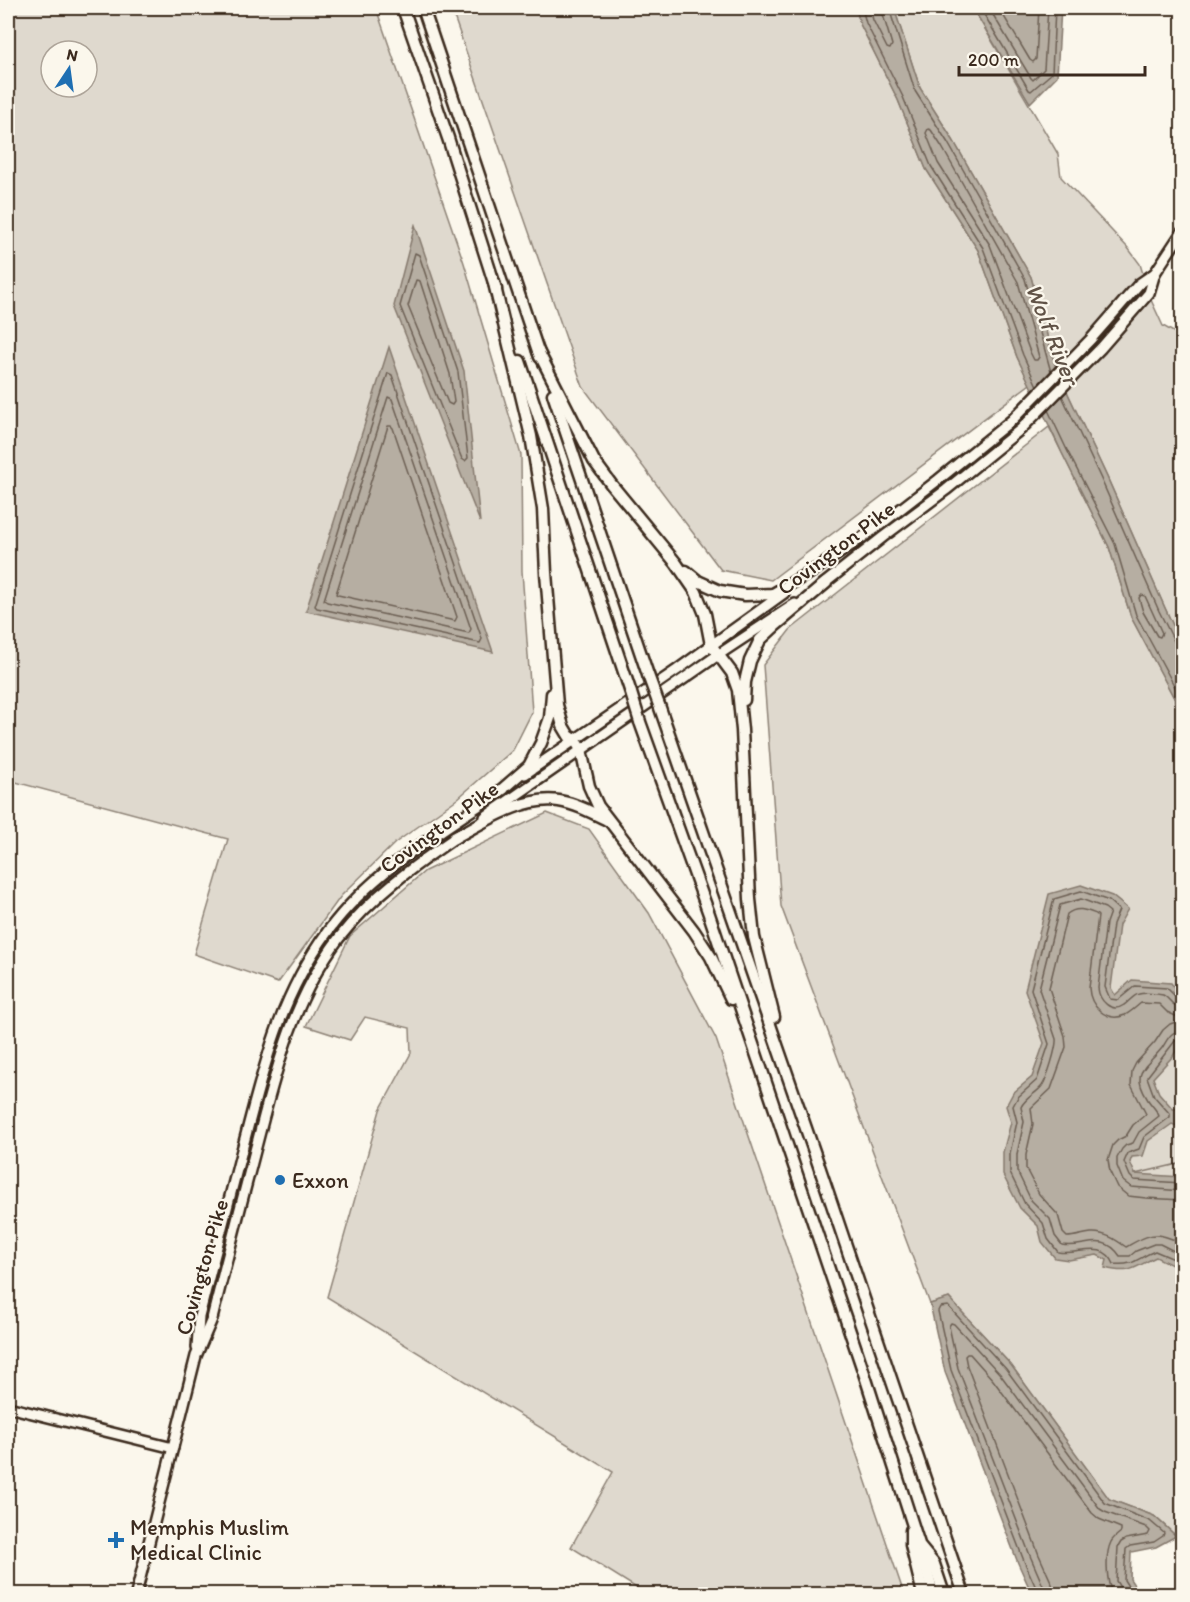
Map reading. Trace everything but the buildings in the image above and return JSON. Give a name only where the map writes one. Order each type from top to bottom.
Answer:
[{"type":"highway","points":[[403,8],[640,722],[866,1379],[933,1594]]},
{"type":"highway","points":[[423,8],[648,675],[964,1594]]},
{"type":"highway","points":[[494,283],[531,436],[538,475],[543,509],[557,705],[563,726],[578,745],[589,786],[598,806],[705,948],[757,1057]]},
{"type":"highway","points":[[538,351],[594,461],[676,563],[696,592],[715,650],[732,673],[738,690],[754,937],[789,1082]]},
{"type":"highway","points":[[676,563],[705,585],[720,591],[745,595],[773,594],[814,570]]},
{"type":"highway","points":[[742,730],[745,682],[750,661],[760,640],[826,584]]},
{"type":"highway","points":[[498,793],[529,766],[541,743],[550,718],[554,667]]},
{"type":"highway","points":[[454,838],[505,812],[535,801],[559,801],[580,807],[609,822]]},
{"type":"highway","points":[[910,1515],[911,1545],[923,1594]]},
{"type":"highway","points":[[920,1547],[934,1564],[944,1594]]},
{"type":"main road","name":"Covington Pike","points":[[196,1356],[212,1319],[278,1061],[294,1018],[306,992],[339,939],[364,909],[425,857],[578,745],[715,650],[826,584],[1021,429],[1101,348],[1149,292],[1155,273],[1182,232]]},
{"type":"main road","name":"Covington Pike","points":[[715,650],[814,570],[876,528],[1012,420],[1092,339],[1139,284],[1155,273]]},
{"type":"main road","name":"Covington Pike","points":[[196,1356],[199,1317],[266,1057],[294,986],[328,931],[355,900],[418,847],[498,793],[578,745]]},
{"type":"main road","points":[[136,1594],[196,1356]]},
{"type":"main road","points":[[8,1407],[173,1448]]},
{"type":"shaded area","points":[[8,8],[376,8],[464,263],[521,455],[522,571],[532,712],[513,750],[457,799],[395,843],[341,896],[278,983],[194,954],[228,839],[8,780]]},
{"type":"shaded area","points":[[451,8],[856,8],[860,24],[898,100],[926,169],[978,250],[1017,357],[1030,384],[771,580],[721,570],[583,387]]},
{"type":"shaded area","points":[[894,8],[976,8],[975,12],[1058,154],[1061,177],[1128,248],[1140,264],[1151,300],[1163,326],[1182,337],[1182,645],[1056,368],[1031,277],[953,140],[920,88]]},
{"type":"shaded area","points":[[1049,427],[1109,547],[1131,617],[1182,713],[1182,1541],[1154,1516],[1109,1499],[1011,1365],[949,1298],[930,1304],[781,906],[763,665],[790,630]]},
{"type":"shaded area","points":[[547,813],[589,829],[649,913],[716,1039],[904,1594],[646,1594],[571,1547],[613,1472],[327,1297],[380,1110],[411,1053],[410,1028],[365,1017],[350,1040],[306,1026],[350,936],[425,871]]},
{"type":"water","points":[[856,8],[894,8],[920,88],[953,140],[1031,277],[1056,368],[1182,645],[1182,713],[1131,617],[1109,547],[1017,357],[978,250],[926,169],[898,100],[860,24]]},
{"type":"water","points":[[976,8],[1061,8],[1057,76],[1030,103],[975,12]]},
{"type":"water","points":[[415,225],[464,371],[480,522],[394,306]]},
{"type":"water","points":[[389,347],[493,652],[306,611]]},
{"type":"water","points":[[1081,885],[1112,896],[1128,909],[1119,925],[1111,988],[1115,995],[1132,980],[1171,983],[1182,996],[1182,1041],[1173,1056],[1153,1078],[1159,1093],[1173,1109],[1182,1109],[1182,1128],[1172,1124],[1148,1141],[1143,1156],[1132,1157],[1130,1162],[1135,1174],[1182,1177],[1182,1261],[1174,1266],[1156,1257],[1132,1269],[1121,1271],[1105,1268],[1107,1260],[1097,1255],[1069,1260],[1055,1258],[1042,1242],[1038,1226],[1020,1208],[1003,1175],[1003,1152],[1011,1122],[1006,1106],[1013,1093],[1032,1077],[1044,1043],[1025,990],[1049,894]]},
{"type":"water","points":[[949,1298],[1011,1365],[1109,1499],[1154,1516],[1176,1536],[1156,1547],[1131,1552],[1130,1579],[1140,1594],[1032,1594],[945,1372],[930,1304]]},
{"type":"waterway","points":[[1135,1174],[1182,1163]]},
{"type":"place","name":"Exxon","points":[[280,1180]]},
{"type":"place","name":"Memphis Muslim Medical Clinic","points":[[116,1540]]},
{"type":"water label","name":"Wolf River","points":[[1053,334]]}]
